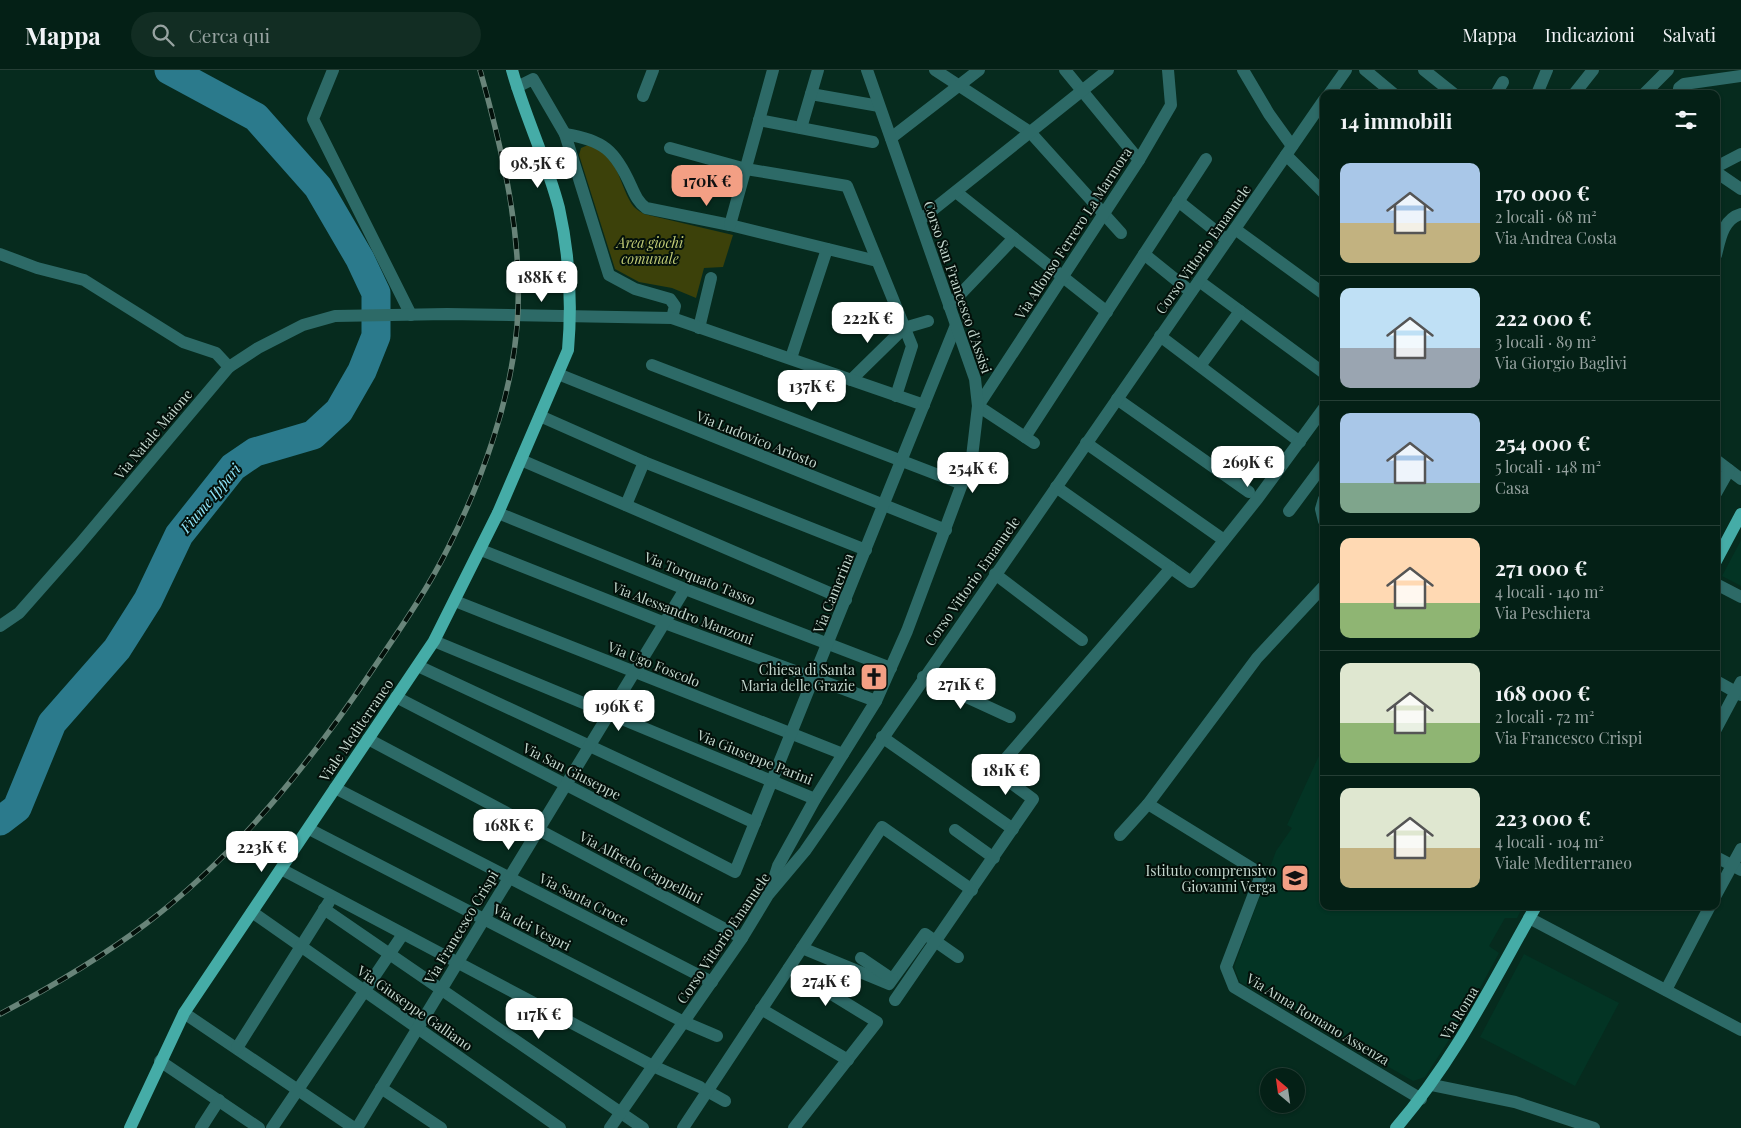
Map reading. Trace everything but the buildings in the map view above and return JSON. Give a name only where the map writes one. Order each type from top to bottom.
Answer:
[{"type":"main road","points":[[512,70],[517,87]]},
{"type":"main road","name":"Viale Mediterraneo","points":[[130,1128],[184,1013],[434,641],[481,550],[568,350],[570,330],[564,236],[558,206],[517,87]]},
{"type":"main road","points":[[1720,550],[1741,514]]},
{"type":"main road","name":"Via Roma","points":[[1396,1128],[1432,1085],[1479,1012],[1534,910]]},
{"type":"street","points":[[333,70],[313,119],[411,315],[672,318],[924,405]]},
{"type":"street","points":[[643,96],[653,70]]},
{"type":"street","points":[[730,226],[773,70]]},
{"type":"street","points":[[801,128],[818,70]]},
{"type":"street","name":"Corso San Francesco d'Assisi","points":[[768,895],[778,866],[815,798],[876,701],[891,668],[946,530],[972,456],[978,406],[975,379],[867,70]]},
{"type":"street","points":[[935,70],[1030,132],[1121,233]]},
{"type":"street","points":[[891,138],[979,70]]},
{"type":"street","points":[[1066,70],[1140,160]]},
{"type":"street","points":[[920,220],[1108,70]]},
{"type":"street","name":"Via Alfonso Ferrero La Marmora","points":[[978,406],[1140,160],[1171,105],[1168,70]]},
{"type":"street","points":[[1243,70],[1289,150],[1320,188]]},
{"type":"street","name":"Corso Vittorio Emanuele","points":[[1332,90],[1346,70]]},
{"type":"street","points":[[1365,70],[1389,90]]},
{"type":"street","points":[[1424,70],[1449,90]]},
{"type":"street","points":[[1539,90],[1547,70]]},
{"type":"street","points":[[1577,90],[1593,70]]},
{"type":"street","points":[[1647,90],[1662,72]]},
{"type":"street","points":[[517,87],[531,75],[565,134],[609,275],[635,289],[670,299],[675,306],[672,318]]},
{"type":"street","points":[[1679,90],[1684,84],[1741,76]]},
{"type":"street","points":[[1498,90],[1503,82]]},
{"type":"street","points":[[811,94],[879,106]]},
{"type":"street","name":"Corso Vittorio Emanuele","points":[[610,1128],[742,938],[768,895],[805,851],[923,677],[1320,107]]},
{"type":"street","points":[[759,120],[873,142]]},
{"type":"street","points":[[565,134],[588,138],[601,144],[613,154],[621,163],[639,203],[646,208],[877,261]]},
{"type":"street","points":[[670,148],[746,169],[847,186],[912,346],[896,396]]},
{"type":"street","points":[[1720,166],[1741,154]]},
{"type":"street","points":[[978,406],[1029,440],[1107,312],[1206,159]]},
{"type":"street","points":[[1720,175],[1741,189]]},
{"type":"street","points":[[956,192],[1107,312]]},
{"type":"street","points":[[1178,201],[1227,240]]},
{"type":"street","points":[[1720,234],[1735,216],[1741,214]]},
{"type":"street","points":[[1235,229],[1320,291]]},
{"type":"street","points":[[949,306],[1014,238]]},
{"type":"street","points":[[791,358],[827,249]]},
{"type":"street","points":[[0,254],[37,268],[84,280],[183,342],[216,353],[229,367]]},
{"type":"street","points":[[1144,254],[1191,292]]},
{"type":"street","points":[[698,328],[711,278]]},
{"type":"street","points":[[1198,281],[1320,370]]},
{"type":"street","points":[[1200,366],[1240,311]]},
{"type":"street","name":"Via Natale Maione","points":[[0,626],[19,613],[229,367],[258,348],[304,325],[335,316],[364,314],[411,315]]},
{"type":"street","points":[[851,380],[904,328],[928,321]]},
{"type":"street","name":"Via Camerina","points":[[735,872],[956,325]]},
{"type":"street","points":[[1160,336],[1300,442]]},
{"type":"street","points":[[652,365],[962,484]]},
{"type":"street","name":"Via Ludovico Ariosto","points":[[558,374],[884,507],[946,530]]},
{"type":"street","points":[[1117,399],[1249,492]]},
{"type":"street","points":[[1056,487],[1191,582],[1320,414]]},
{"type":"street","points":[[540,416],[644,462],[866,550]]},
{"type":"street","points":[[1086,443],[1224,540]]},
{"type":"street","points":[[521,460],[846,600]]},
{"type":"street","points":[[626,504],[644,462]]},
{"type":"street","points":[[1720,463],[1741,479]]},
{"type":"street","points":[[1289,511],[1320,469]]},
{"type":"street","points":[[1720,486],[1729,470]]},
{"type":"street","name":"Via Torquato Tasso","points":[[498,513],[686,589],[891,668]]},
{"type":"street","name":"Via Alessandro Manzoni","points":[[481,550],[665,623],[876,701]]},
{"type":"street","points":[[894,1000],[972,890],[1033,799],[995,771],[1172,568]]},
{"type":"street","points":[[995,574],[1082,640]]},
{"type":"street","points":[[1720,586],[1741,597]]},
{"type":"street","name":"Via Francesco Crispi","points":[[356,1128],[686,589]]},
{"type":"street","points":[[1120,836],[1148,804],[1257,658],[1320,590]]},
{"type":"street","name":"Via Ugo Foscolo","points":[[455,601],[843,754]]},
{"type":"street","name":"Via Giuseppe Parini","points":[[434,641],[815,798]]},
{"type":"street","points":[[418,666],[755,823]]},
{"type":"street","points":[[923,677],[1010,717]]},
{"type":"street","points":[[1720,683],[1739,690],[1720,722]]},
{"type":"street","name":"Via San Giuseppe","points":[[396,697],[735,872]]},
{"type":"street","points":[[882,737],[1013,829]]},
{"type":"street","name":"Via Alfredo Cappellini","points":[[368,739],[742,938]]},
{"type":"street","name":"Via Santa Croce","points":[[335,788],[712,982]]},
{"type":"street","name":"Via Anna Romano Assenza","points":[[1148,804],[1255,870],[1260,878],[1226,967],[1234,987],[1421,1099]]},
{"type":"street","points":[[683,1128],[704,1089],[789,968],[882,827],[972,890]]},
{"type":"street","name":"Via dei Vespri","points":[[309,829],[684,1022],[717,1036]]},
{"type":"street","points":[[955,830],[994,858]]},
{"type":"street","points":[[1720,890],[1737,868],[1741,849]]},
{"type":"street","points":[[1720,859],[1737,868]]},
{"type":"street","points":[[281,869],[653,1066],[704,1089],[725,1101]]},
{"type":"street","points":[[237,1048],[332,896]]},
{"type":"street","points":[[324,909],[643,1128]]},
{"type":"street","points":[[1666,990],[1708,910]]},
{"type":"street","name":"Via Giuseppe Galliano","points":[[252,912],[560,1128]]},
{"type":"street","points":[[1530,918],[1741,1028]]},
{"type":"street","points":[[272,1128],[403,934]]},
{"type":"street","points":[[802,948],[889,984],[924,934],[958,958]]},
{"type":"street","points":[[861,958],[892,979]]},
{"type":"street","points":[[789,968],[877,1022],[794,1128]]},
{"type":"street","points":[[761,1009],[848,1060]]},
{"type":"street","points":[[184,1013],[356,1128]]},
{"type":"street","points":[[160,1061],[260,1128]]},
{"type":"street","points":[[1432,1085],[1515,1102],[1594,1128]]},
{"type":"street","points":[[381,1088],[441,1128]]},
{"type":"street","points":[[201,1128],[219,1100]]},
{"type":"shaded area","points":[[1741,540],[1741,586],[1722,576]]},
{"type":"shaded area","points":[[1320,754],[1320,910],[1521,910],[1517,918],[1505,918],[1489,946],[1499,953],[1467,1012],[1425,1077],[1413,1081],[1333,1035],[1333,1027],[1325,1023],[1317,1026],[1240,982],[1234,967],[1276,851],[1292,828],[1287,825]]},
{"type":"shaded area","points":[[1524,954],[1619,1003],[1575,1086],[1480,1037]]},
{"type":"green space","name":"Area giochi comunale","points":[[588,145],[598,148],[612,161],[629,200],[634,207],[644,214],[733,235],[723,267],[704,268],[696,298],[672,288],[639,282],[615,269],[579,155],[581,148]]},
{"type":"waterway","name":"Fiume Ippari","points":[[0,821],[17,808],[52,723],[117,649],[148,600],[179,535],[233,467],[255,452],[313,435],[339,411],[362,371],[376,336],[376,293],[360,259],[318,187],[256,117],[169,70]]},
{"type":"railway","points":[[0,1014],[75,971],[130,936],[212,868],[242,837],[298,772],[349,704],[413,609],[449,546],[473,494],[502,411],[514,354],[517,326],[517,262],[510,197],[504,165],[480,70]]},
{"type":"place","name":"Chiesa di Santa Maria delle Grazie","points":[[874,677]]},
{"type":"place","name":"Istituto comprensivo Giovanni Verga","points":[[1295,878]]}]
